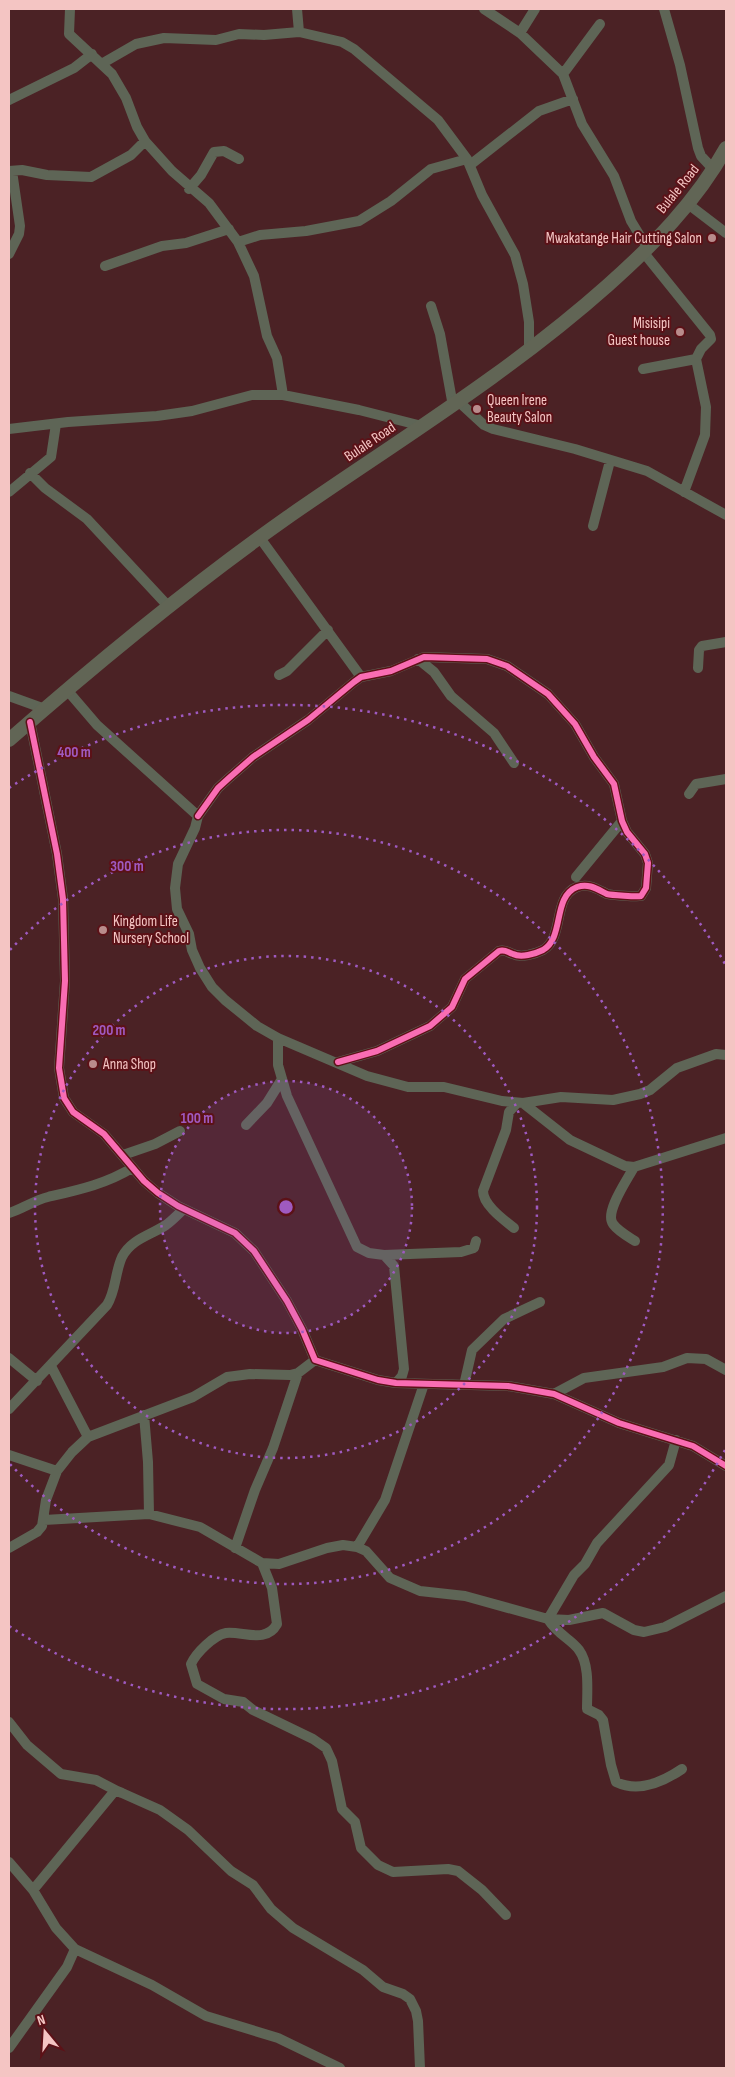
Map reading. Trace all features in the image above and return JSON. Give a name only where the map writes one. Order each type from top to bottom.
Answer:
[{"type":"street","points":[[70,9],[69,34],[103,63],[121,87],[145,141],[189,188],[209,203],[238,242],[254,276],[267,336],[277,358],[284,395]]},
{"type":"street","points":[[297,9],[300,32]]},
{"type":"street","points":[[484,9],[520,32],[563,74],[582,124],[614,176],[631,221],[646,251],[710,335],[710,340],[701,349],[696,359],[706,407],[705,435],[684,492]]},
{"type":"street","points":[[520,32],[536,9]]},
{"type":"street","points":[[664,9],[680,65],[698,148],[701,156],[714,170]]},
{"type":"street","points":[[563,74],[600,24]]},
{"type":"street","points":[[103,63],[125,48],[156,39],[216,40],[240,34],[264,35],[300,32],[342,42],[354,50],[438,120],[469,162],[482,195],[515,255],[523,284],[529,322],[530,351]]},
{"type":"street","points":[[9,100],[74,68],[92,54]]},
{"type":"street","points":[[238,242],[260,235],[306,231],[359,221],[391,201],[431,169],[469,162],[539,111],[573,99]]},
{"type":"street","points":[[9,254],[19,234],[20,226],[10,171],[22,170],[47,175],[91,177],[131,155],[145,141]]},
{"type":"street","name":"Bulale Road","points":[[9,740],[168,606],[260,538],[530,351],[580,310],[646,251],[688,204],[714,170],[726,148]]},
{"type":"street","points":[[189,188],[201,175],[214,152],[224,151],[239,159]]},
{"type":"street","points":[[688,204],[726,233]]},
{"type":"street","points":[[105,266],[162,246],[186,243],[229,229]]},
{"type":"street","points":[[431,306],[440,334],[456,404],[484,425],[493,429],[575,449],[610,462],[627,464],[659,476],[726,516]]},
{"type":"street","points":[[643,368],[696,359]]},
{"type":"street","points":[[9,429],[157,416],[192,411],[246,396],[284,395],[359,410],[422,426]]},
{"type":"street","points":[[9,492],[51,456],[56,424]]},
{"type":"street","points":[[593,526],[610,462]]},
{"type":"street","points":[[30,473],[52,494],[87,519],[168,606]]},
{"type":"street","points":[[260,538],[362,677]]},
{"type":"street","points":[[279,675],[287,671],[328,630]]},
{"type":"street","points":[[698,668],[699,650],[702,646],[726,642]]},
{"type":"street","points":[[338,1062],[377,1051],[430,1026],[452,1006],[465,980],[498,951],[503,949],[521,956],[543,949],[553,938],[566,896],[573,889],[586,886],[595,887],[607,894],[641,896],[646,888],[648,863],[645,854],[627,832],[622,821],[614,784],[594,757],[575,724],[548,694],[507,666],[487,658],[432,656],[418,659],[391,671],[362,677],[308,720],[253,757],[218,788],[198,816],[198,822],[178,864],[175,888],[177,909],[189,934],[192,950],[200,968],[212,987],[257,1026],[278,1038],[367,1076],[408,1087],[444,1087],[520,1103],[562,1097],[614,1100],[640,1094],[650,1090],[677,1068],[716,1054],[726,1055]]},
{"type":"street","points":[[418,659],[434,672],[451,696],[494,733],[514,763]]},
{"type":"street","points":[[67,690],[96,725],[198,816]]},
{"type":"street","points":[[9,696],[45,709]]},
{"type":"street","points":[[30,722],[57,854],[63,899],[66,957],[63,1033],[59,1068],[64,1098],[73,1112],[104,1134],[132,1168],[158,1193],[184,1209],[235,1233],[254,1251],[287,1301],[302,1329],[315,1360],[378,1380],[424,1384],[508,1386],[554,1394],[619,1423],[693,1446],[726,1466]]},
{"type":"street","points":[[689,794],[696,784],[726,779]]},
{"type":"street","points":[[576,877],[622,821]]},
{"type":"street","points":[[278,1038],[276,1051],[287,1096],[341,1208],[357,1247],[369,1253],[384,1254],[461,1252],[474,1248],[476,1241]]},
{"type":"street","points":[[246,1125],[267,1103],[282,1079]]},
{"type":"street","points":[[505,1101],[509,1112],[506,1130],[483,1191],[483,1196],[514,1228]]},
{"type":"street","points":[[509,1112],[520,1103]]},
{"type":"street","points":[[520,1103],[570,1140],[618,1164],[634,1167],[726,1138]]},
{"type":"street","points":[[123,1155],[155,1144],[180,1131]]},
{"type":"street","points":[[634,1167],[613,1205],[610,1217],[612,1223],[635,1241]]},
{"type":"street","points":[[9,1213],[48,1197],[62,1195],[110,1180],[132,1168]]},
{"type":"street","points":[[9,1409],[107,1305],[111,1299],[122,1257],[127,1249],[133,1243],[168,1224],[184,1209]]},
{"type":"street","points":[[384,1254],[394,1266],[404,1370],[402,1376],[396,1382]]},
{"type":"street","points":[[464,1385],[472,1350],[504,1319],[540,1302]]},
{"type":"street","points":[[9,1358],[36,1381]]},
{"type":"street","points":[[554,1394],[590,1377],[663,1367],[687,1358],[706,1359],[726,1370]]},
{"type":"street","points":[[9,1548],[37,1532],[44,1520],[46,1500],[57,1471],[72,1452],[88,1437],[204,1392],[227,1377],[250,1374],[290,1375],[298,1373],[315,1360]]},
{"type":"street","points":[[51,1366],[88,1437]]},
{"type":"street","points":[[235,1548],[255,1490],[273,1448],[298,1373]]},
{"type":"street","points":[[357,1547],[385,1500],[424,1384]]},
{"type":"street","points":[[144,1415],[148,1454],[149,1514]]},
{"type":"street","points":[[548,1619],[574,1575],[585,1564],[596,1543],[669,1464],[676,1440]]},
{"type":"street","points":[[9,1455],[57,1471]]},
{"type":"street","points":[[44,1520],[149,1514],[200,1527],[262,1563],[280,1564],[327,1548],[357,1547],[366,1551],[390,1578],[420,1591],[465,1596],[548,1619],[569,1620],[603,1613],[634,1630],[644,1632],[666,1627],[726,1596]]},
{"type":"street","points":[[262,1563],[272,1588],[278,1617],[275,1627],[256,1636],[227,1633],[215,1638],[190,1664],[197,1684],[224,1699],[243,1702],[253,1710],[313,1739],[326,1748],[332,1761],[342,1809],[355,1822],[361,1848],[378,1866],[393,1872],[448,1869],[458,1871],[482,1890],[506,1915]]},
{"type":"street","points":[[548,1619],[559,1633],[580,1651],[586,1671],[587,1709],[604,1720],[611,1766],[616,1782],[636,1787],[659,1782],[682,1769]]},
{"type":"street","points":[[9,1722],[27,1744],[61,1774],[96,1780],[153,1806],[176,1821],[208,1847],[231,1871],[253,1885],[276,1914],[293,1928],[345,1958],[383,1987],[403,1994],[410,1999],[416,2011],[418,2021],[420,2068]]},
{"type":"street","points":[[33,1890],[101,1810],[108,1798],[117,1791]]},
{"type":"street","points":[[9,1862],[33,1890],[56,1928],[75,1949],[157,1988],[206,2016],[278,2038],[337,2068]]},
{"type":"street","points":[[9,2048],[67,1967],[75,1949]]},
{"type":"cycle path","points":[[198,816],[218,788],[253,757],[308,720],[361,677],[391,671],[424,657],[487,659],[507,666],[548,694],[575,724],[594,757],[614,784],[622,821],[627,832],[645,854],[648,863],[646,888],[641,896],[607,894],[589,886],[577,887],[569,892],[564,899],[554,936],[550,944],[543,950],[524,956],[499,951],[465,979],[452,1007],[430,1026],[377,1051],[338,1062]]},
{"type":"cycle path","points":[[30,722],[57,854],[63,899],[65,981],[59,1068],[64,1098],[73,1112],[104,1134],[144,1181],[158,1193],[178,1206],[235,1233],[254,1251],[287,1301],[302,1329],[315,1360],[378,1380],[396,1383],[508,1386],[554,1394],[619,1423],[693,1446],[726,1466]]},
{"type":"place","name":"Mwakatange Hair Cutting Salon","points":[[712,238]]},
{"type":"place","name":"Misisipi Guest house","points":[[680,332]]},
{"type":"place","name":"Queen Irene Beauty Salon","points":[[477,409]]},
{"type":"place","name":"Kingdom Life Nursery School","points":[[103,930]]},
{"type":"place","name":"Anna Shop","points":[[93,1064]]}]
